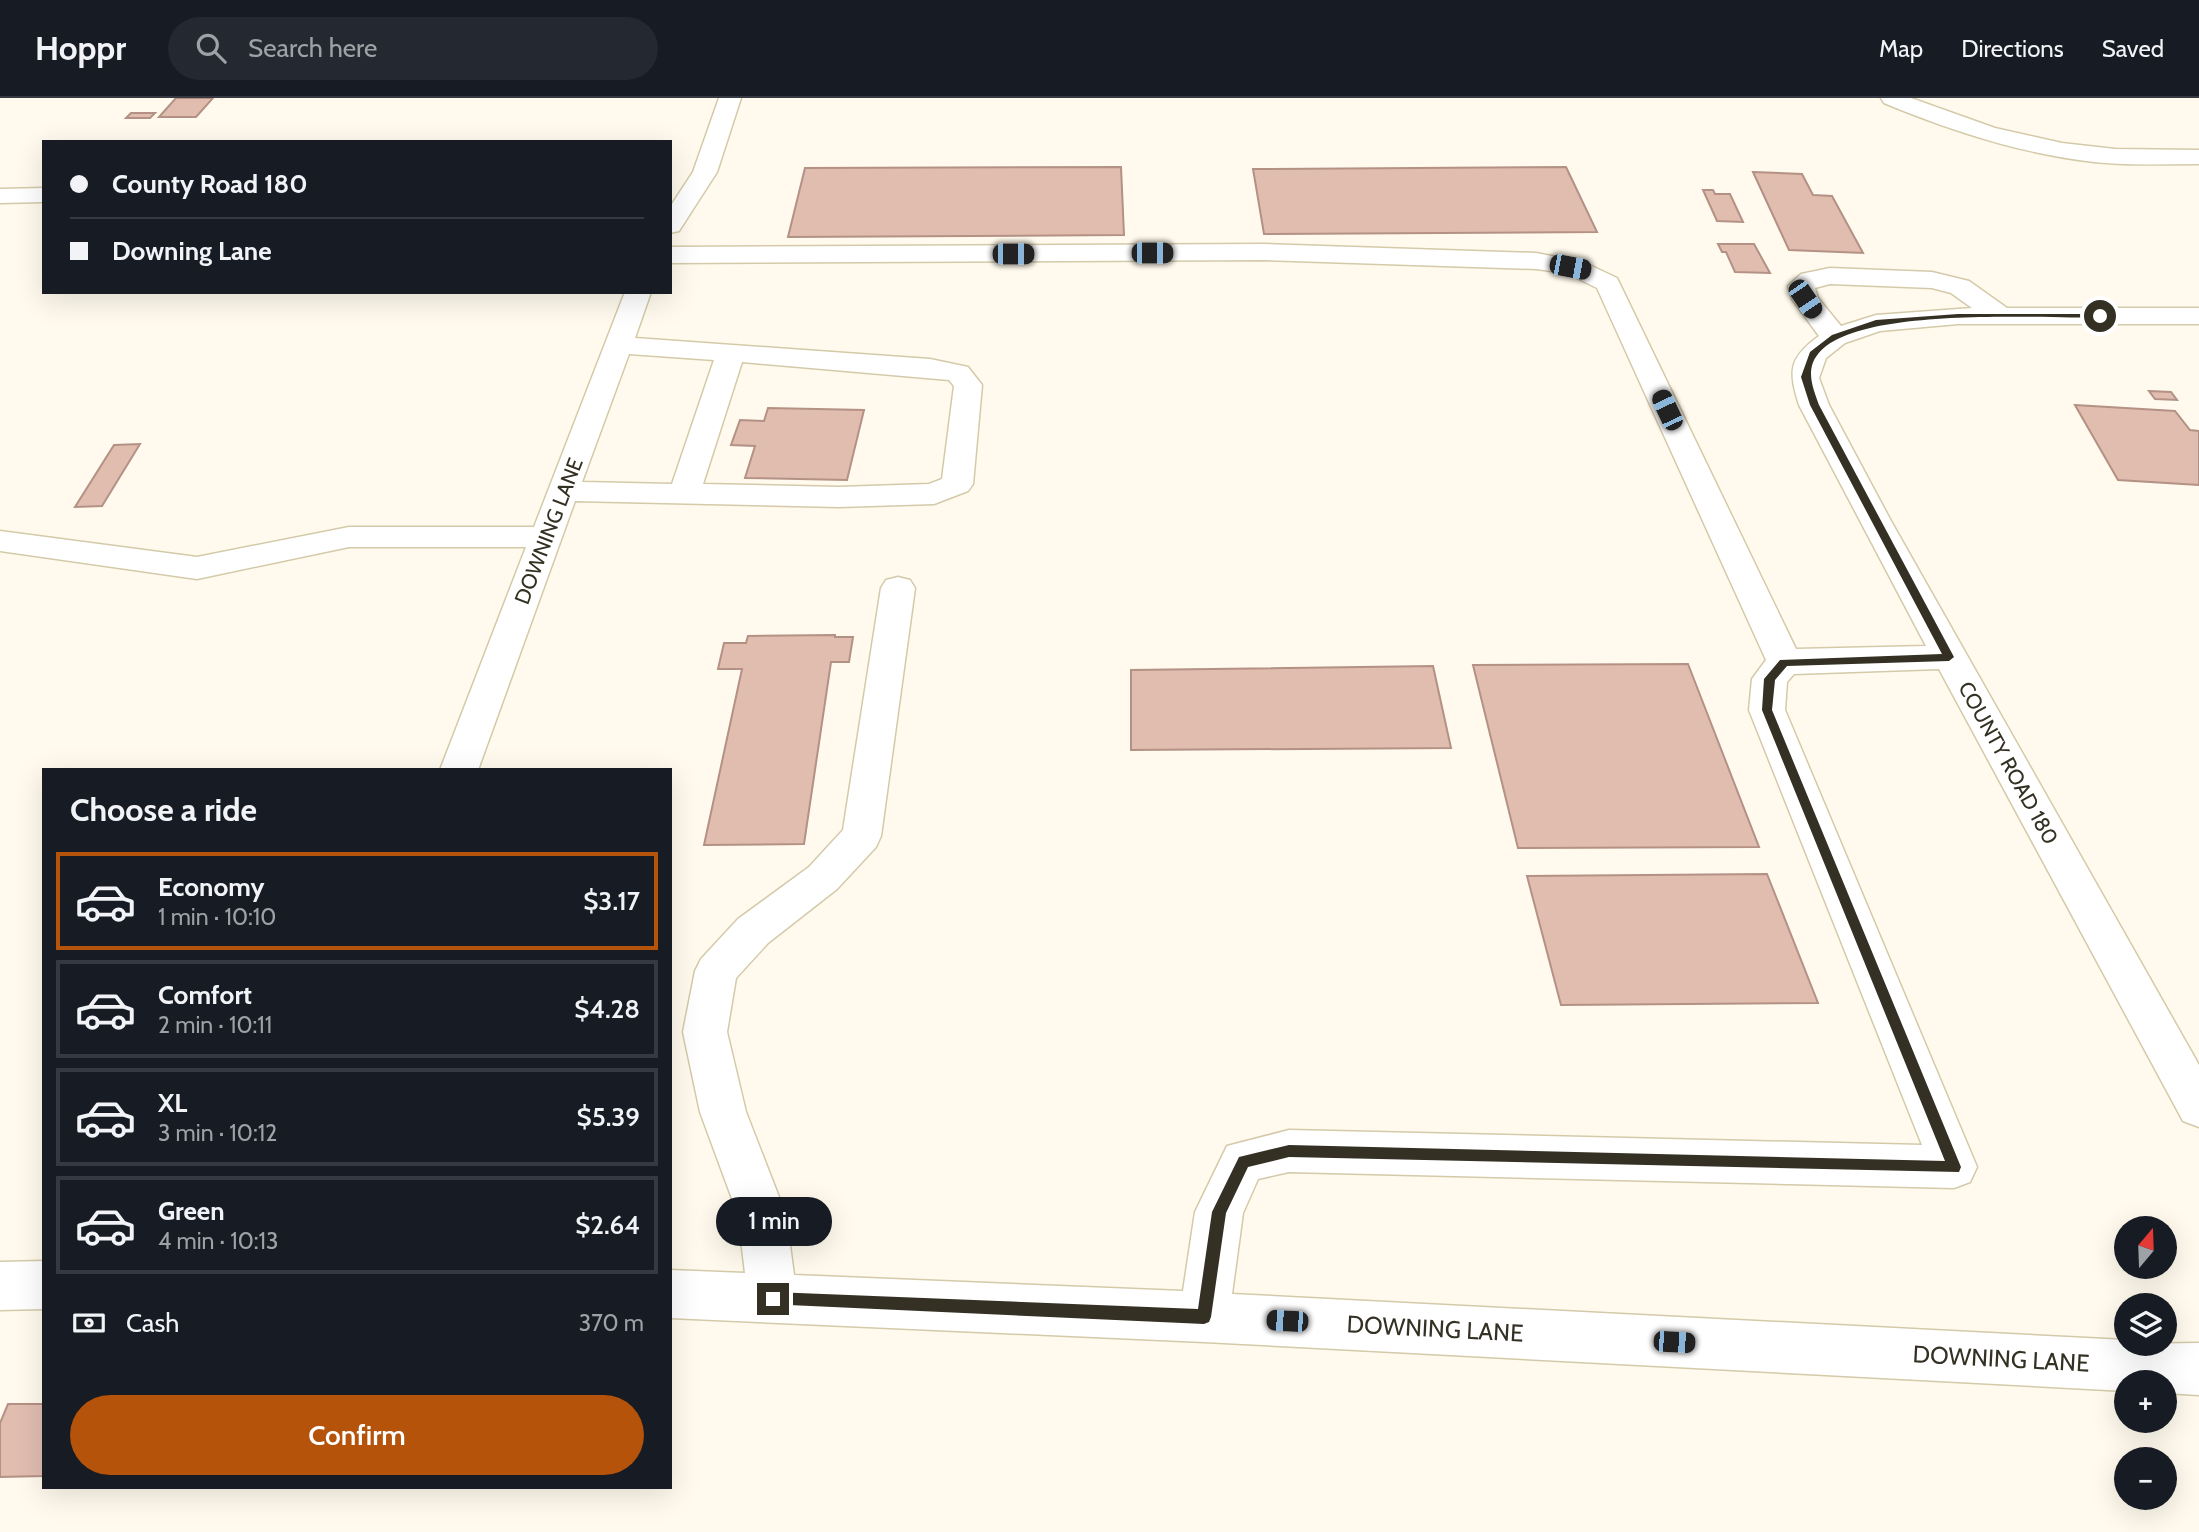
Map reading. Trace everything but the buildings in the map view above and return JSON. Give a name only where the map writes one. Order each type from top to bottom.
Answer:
[{"type":"street","points":[[672,221],[730,98]]},
{"type":"street","points":[[1892,98],[1958,124],[2019,142],[2087,154],[2199,157]]},
{"type":"street","points":[[0,196],[42,195]]},
{"type":"street","points":[[672,255],[1264,253],[1510,259],[1548,262],[1592,271],[1608,284],[1784,662]]},
{"type":"street","points":[[1835,337],[1805,299],[1801,286],[1810,280],[1830,276],[1932,280],[1960,287],[2001,316]]},
{"type":"street","name":"DOWNING LANE","points":[[460,768],[637,294]]},
{"type":"street","name":"COUNTY ROAD 180","points":[[2199,316],[1958,316],[1876,323],[1835,337],[1813,354],[1805,377],[1814,405],[1949,657],[2199,1107]]},
{"type":"street","points":[[564,491],[839,497],[934,494],[957,484],[968,385],[958,373],[930,368],[619,345]]},
{"type":"street","points":[[684,494],[731,352]]},
{"type":"street","points":[[0,541],[197,568],[349,537],[547,537]]},
{"type":"street","points":[[773,1299],[762,1215],[723,1112],[705,1032],[709,1008],[716,971],[753,930],[823,878],[862,836],[898,588]]},
{"type":"street","points":[[1204,1317],[1219,1212],[1243,1161],[1289,1151],[1955,1167],[1767,710],[1770,679],[1784,662],[1949,657]]},
{"type":"street","points":[[0,1286],[42,1285]]},
{"type":"street","name":"DOWNING LANE","points":[[672,1294],[1204,1317],[2199,1369]]},
{"type":"route","points":[[773,1299],[1204,1317],[1219,1212],[1243,1161],[1289,1151],[1955,1167],[1767,710],[1770,679],[1784,662],[1949,657],[1814,405],[1805,377],[1813,354],[1835,337],[1876,323],[1958,316],[2100,316]]}]
